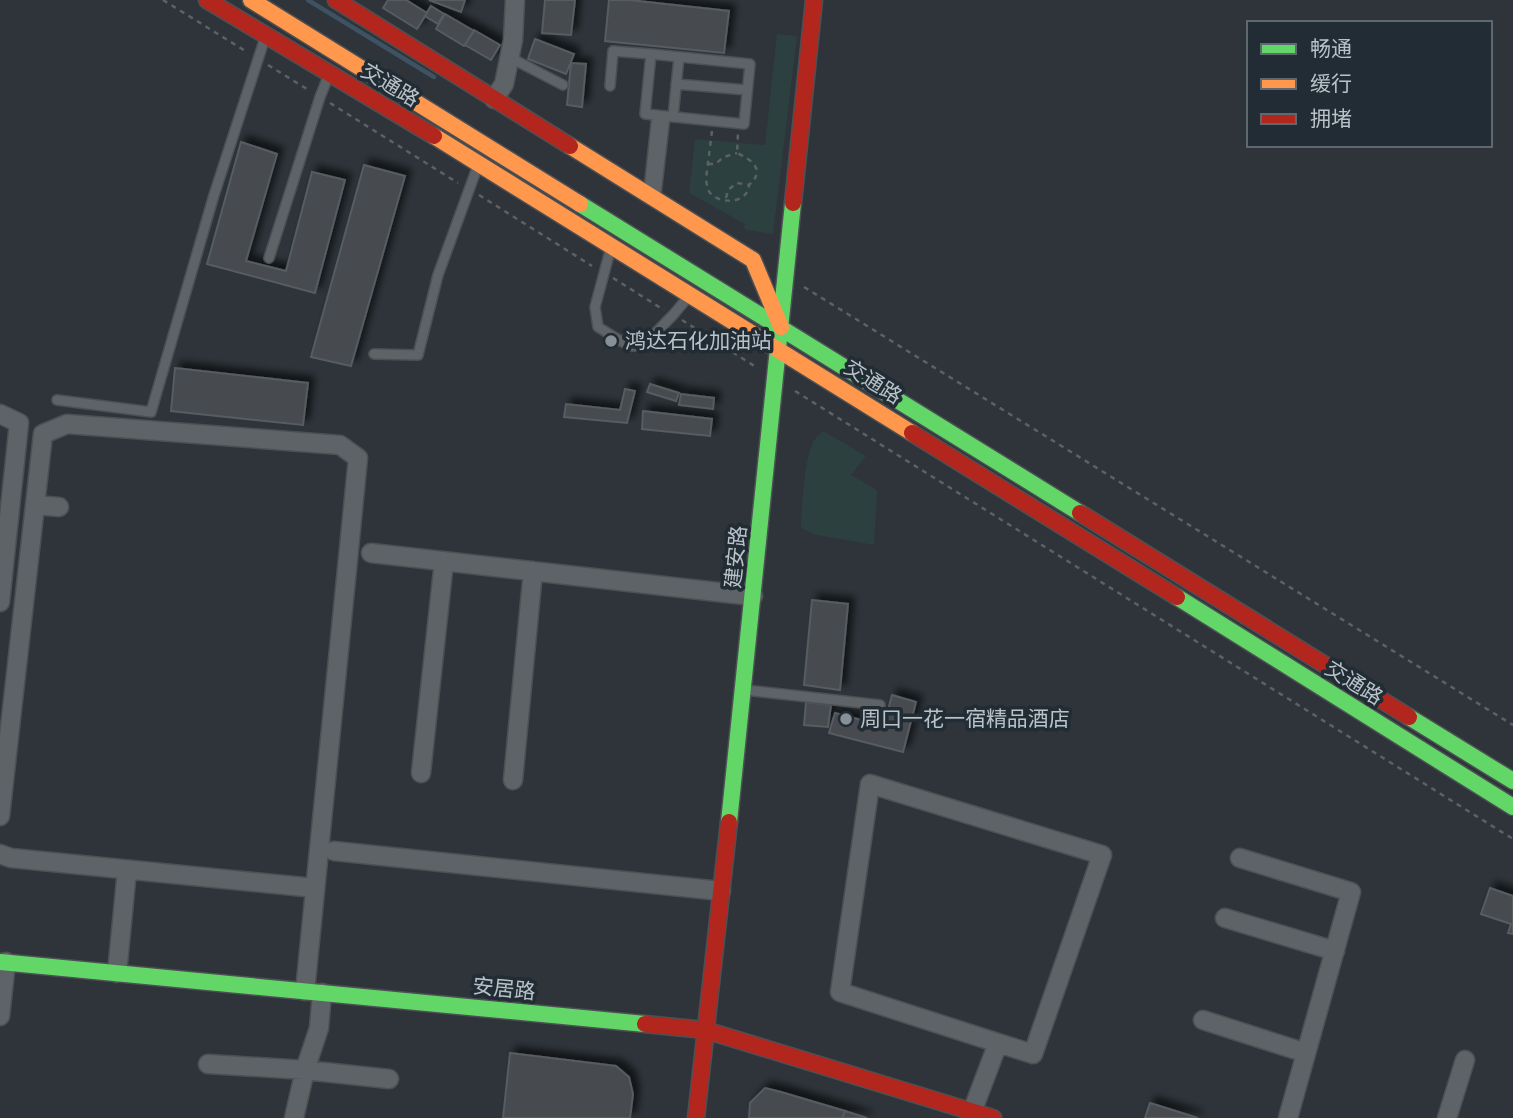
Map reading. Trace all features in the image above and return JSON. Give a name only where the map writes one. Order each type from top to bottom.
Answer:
[{"type":"main road","name":"交通路","points":[[206,0],[479,163],[779,348],[1513,807]]},
{"type":"main road","name":"交通路","points":[[251,0],[291,16],[781,327],[1513,781]]},
{"type":"main road","points":[[336,0],[491,104],[753,260],[781,327]]},
{"type":"main road","name":"建安路","points":[[696,1118],[814,0]]},
{"type":"main road","name":"安居路","points":[[3,962],[705,1030],[962,1112],[993,1118]]},
{"type":"street","points":[[491,104],[504,84],[513,40],[515,0]]},
{"type":"street","points":[[0,414],[19,423],[5,506],[0,601]]},
{"type":"street","points":[[0,816],[43,434],[66,424],[340,445],[358,458],[315,888],[313,992],[319,1028],[305,1070],[294,1118]]},
{"type":"street","points":[[35,505],[59,507]]},
{"type":"street","points":[[371,553],[752,596]]},
{"type":"street","points":[[421,773],[444,561]]},
{"type":"street","points":[[513,780],[533,571]]},
{"type":"street","points":[[870,784],[1102,855],[1033,1054],[998,1043],[840,992],[870,784]]},
{"type":"street","points":[[334,851],[721,891]]},
{"type":"street","points":[[0,854],[11,858],[315,888]]},
{"type":"street","points":[[1240,858],[1351,892],[1288,1118]]},
{"type":"street","points":[[117,973],[127,870]]},
{"type":"street","points":[[1225,918],[1335,951]]},
{"type":"street","points":[[0,1016],[3,962]]},
{"type":"street","points":[[1203,1020],[1306,1053]]},
{"type":"street","points":[[962,1112],[998,1043]]},
{"type":"street","points":[[1447,1118],[1465,1060]]},
{"type":"street","points":[[208,1063],[389,1079]]},
{"type":"lane","points":[[57,400],[151,412],[214,195],[266,36]]},
{"type":"lane","points":[[610,86],[613,51],[651,54],[750,64],[744,124],[645,114],[651,54]]},
{"type":"lane","points":[[509,57],[563,85]]},
{"type":"lane","points":[[652,198],[665,116],[676,84],[679,57]]},
{"type":"lane","points":[[269,258],[329,74]]},
{"type":"lane","points":[[676,84],[747,90]]},
{"type":"lane","points":[[374,354],[418,355],[438,275],[479,163]]},
{"type":"lane","points":[[611,246],[596,307],[598,327],[629,346],[643,346],[690,294]]},
{"type":"lane","points":[[743,690],[880,705]]},
{"type":"path","points":[[163,0],[1513,839]]},
{"type":"path","points":[[708,164],[715,164],[723,157],[737,153],[748,158],[757,170],[757,175],[749,185],[745,198],[725,199],[710,194],[706,179],[713,121]]},
{"type":"path","points":[[737,153],[739,123]]},
{"type":"path","points":[[725,199],[728,190],[737,183],[749,185]]},
{"type":"path","points":[[785,275],[1513,725]]},
{"type":"green space","points":[[777,34],[797,36],[773,234],[747,230],[744,228],[745,224],[689,193],[695,139],[765,145]]},
{"type":"green space","points":[[823,431],[866,456],[851,475],[877,490],[874,545],[817,535],[801,528],[806,468],[815,439]]},
{"type":"building","points":[[388,0],[406,0],[427,13],[417,29],[383,8]]},
{"type":"building","points":[[429,0],[465,0],[461,12]]},
{"type":"building","points":[[545,0],[575,0],[571,35],[542,33]]},
{"type":"building","points":[[609,0],[729,11],[724,53],[605,41]]},
{"type":"building","points":[[431,6],[444,14],[438,24],[425,16]]},
{"type":"building","points":[[445,14],[474,31],[464,46],[436,29]]},
{"type":"building","points":[[474,30],[500,45],[491,60],[465,45]]},
{"type":"building","points":[[535,39],[574,54],[566,74],[528,59]]},
{"type":"building","points":[[571,63],[586,64],[582,107],[567,105]]},
{"type":"building","points":[[241,142],[277,154],[246,261],[286,271],[312,172],[345,180],[315,293],[207,264]]},
{"type":"building","points":[[364,165],[405,176],[351,366],[311,357]]},
{"type":"building","points":[[175,368],[308,383],[303,425],[171,411]]},
{"type":"building","points":[[650,384],[679,393],[676,401],[647,392]]},
{"type":"building","points":[[625,389],[635,391],[627,423],[564,417],[566,404],[620,410]]},
{"type":"building","points":[[681,394],[714,398],[713,409],[679,405]]},
{"type":"building","points":[[643,411],[712,419],[710,436],[642,429]]},
{"type":"building","points":[[812,600],[848,604],[840,690],[804,685]]},
{"type":"building","name":"周口一花一宿精品酒店","points":[[892,695],[916,702],[903,752],[829,733],[835,713],[884,726]]},
{"type":"building","points":[[806,702],[831,705],[828,727],[804,725]]},
{"type":"building","points":[[1490,888],[1513,896],[1513,934],[1508,933],[1511,924],[1481,914]]},
{"type":"building","points":[[510,1053],[616,1066],[629,1077],[633,1094],[630,1118],[503,1118]]},
{"type":"building","points":[[765,1088],[845,1111],[842,1118],[749,1118],[750,1103]]},
{"type":"building","points":[[1150,1103],[1198,1118],[1145,1118]]},
{"type":"building","points":[[845,1111],[867,1118],[842,1118]]},
{"type":"waterway","points":[[308,0],[434,77]]},
{"type":"traffic: fast","points":[[729,822],[793,203]]},
{"type":"traffic: fast","points":[[580,204],[1080,513]]},
{"type":"traffic: fast","points":[[1177,597],[1513,807]]},
{"type":"traffic: fast","points":[[1409,717],[1513,781]]},
{"type":"traffic: fast","points":[[0,962],[645,1024]]},
{"type":"traffic: slow","points":[[251,0],[580,204]]},
{"type":"traffic: slow","points":[[434,136],[912,433]]},
{"type":"traffic: slow","points":[[570,146],[753,260],[781,327]]},
{"type":"traffic: jam","points":[[207,0],[434,136]]},
{"type":"traffic: jam","points":[[336,0],[570,146]]},
{"type":"traffic: jam","points":[[793,203],[814,0]]},
{"type":"traffic: jam","points":[[912,433],[1177,597]]},
{"type":"traffic: jam","points":[[1080,513],[1409,717]]},
{"type":"traffic: jam","points":[[696,1118],[729,822]]},
{"type":"traffic: jam","points":[[645,1024],[705,1030],[993,1118]]},
{"type":"place","name":"鸿达石化加油站","points":[[611,341]]},
{"type":"place","name":"周口一花一宿精品酒店","points":[[846,719]]}]
